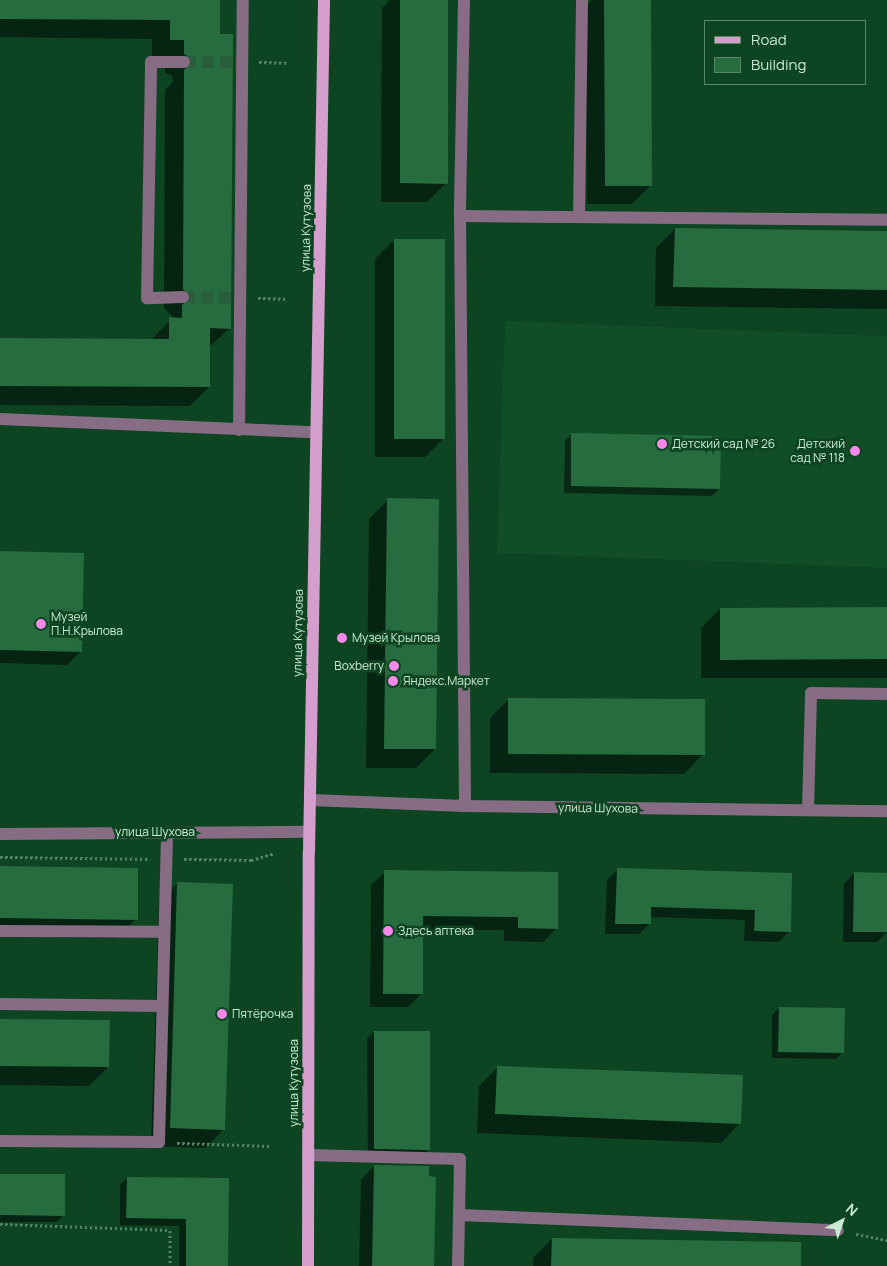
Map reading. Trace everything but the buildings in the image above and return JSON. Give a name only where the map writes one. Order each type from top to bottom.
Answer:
[{"type":"main road","name":"улица Кутузова","points":[[308,1266],[309,832],[324,0]]},
{"type":"street","points":[[239,430],[236,298],[238,62],[243,0]]},
{"type":"street","points":[[464,0],[460,216],[465,806]]},
{"type":"street","points":[[579,217],[582,0]]},
{"type":"street","points":[[182,297],[147,298],[151,62],[184,62]]},
{"type":"street","points":[[460,216],[887,220]]},
{"type":"street","points":[[0,419],[315,432]]},
{"type":"street","points":[[808,810],[811,693],[887,694]]},
{"type":"street","name":"улица Шухова","points":[[310,800],[465,806],[887,811]]},
{"type":"street","points":[[0,1141],[159,1142],[167,832]]},
{"type":"street","name":"улица Шухова","points":[[0,834],[309,832]]},
{"type":"street","points":[[0,931],[164,932]]},
{"type":"street","points":[[0,1004],[162,1006]]},
{"type":"street","points":[[308,1155],[460,1159],[458,1266]]},
{"type":"street","points":[[459,1214],[838,1230]]},
{"type":"path","points":[[238,62],[289,63]]},
{"type":"path","points":[[236,298],[285,299]]},
{"type":"path","points":[[0,857],[251,860],[275,853]]},
{"type":"path","points":[[159,1142],[270,1146]]},
{"type":"path","points":[[0,1224],[170,1230],[170,1266]]},
{"type":"path","points":[[838,1230],[887,1240]]},
{"type":"shaded area","name":"Детский сад № 26","points":[[505,321],[887,336],[887,568],[497,553]]},
{"type":"tunnel","points":[[184,62],[233,62]]},
{"type":"tunnel","points":[[183,297],[232,298]]},
{"type":"place","name":"Детский сад № 26","points":[[662,444]]},
{"type":"place","name":"Детский сад № 118","points":[[855,451]]},
{"type":"place","name":"Музей П.Н.Крылова","points":[[41,624]]},
{"type":"place","name":"Музей Крылова","points":[[342,638]]},
{"type":"place","name":"Boxberry","points":[[394,666]]},
{"type":"place","name":"Яндекс.Маркет","points":[[393,681]]},
{"type":"place","name":"Здесь аптека","points":[[388,931]]},
{"type":"place","name":"Пятёрочка","points":[[222,1014]]}]
